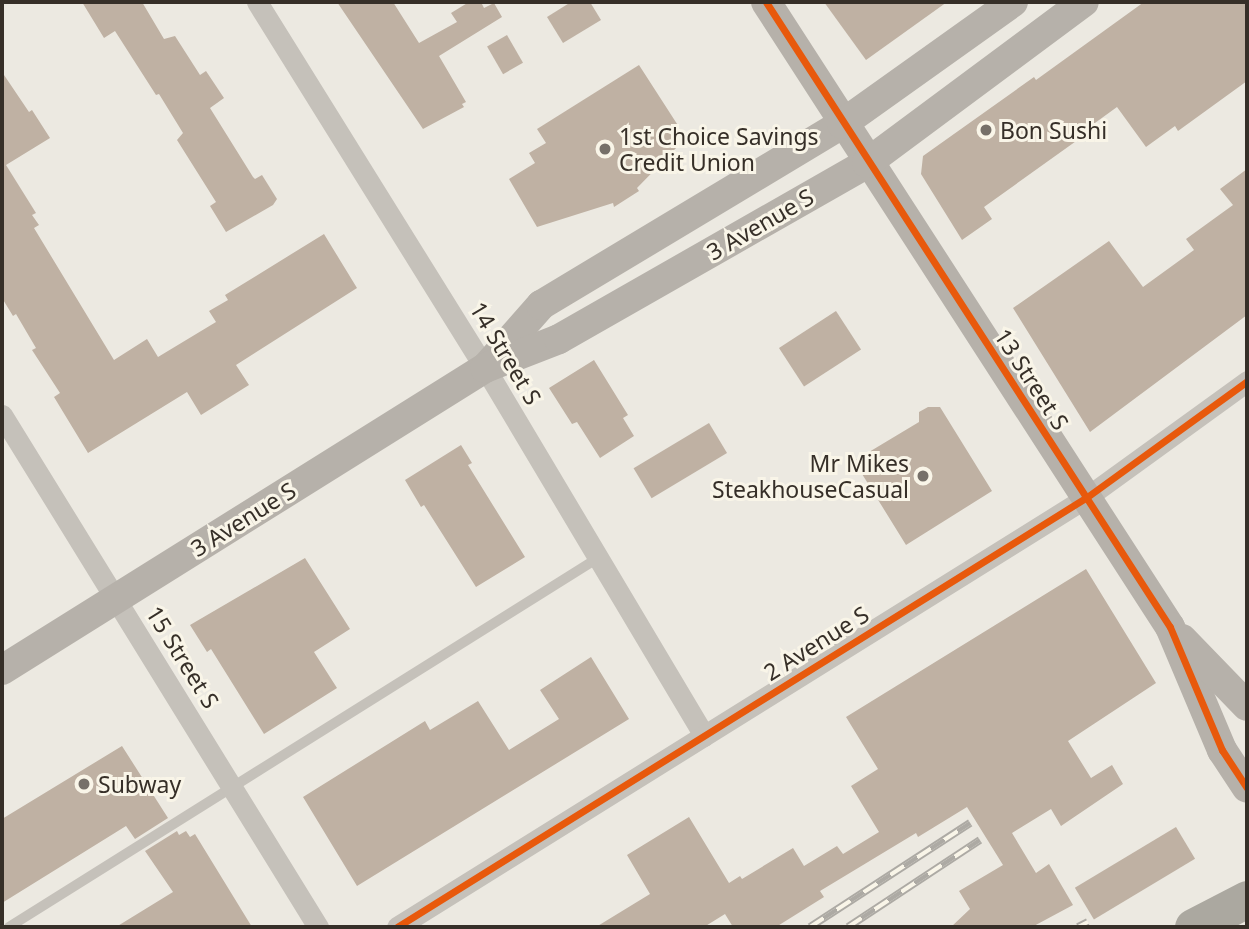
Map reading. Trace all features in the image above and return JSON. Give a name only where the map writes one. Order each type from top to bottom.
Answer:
[{"type":"highway","points":[[1193,927],[1247,900]]},
{"type":"main road","name":"13 Street S","points":[[766,2],[867,163],[1170,627],[1222,750],[1247,788]]},
{"type":"main road","name":"3 Avenue S","points":[[485,368],[541,304],[842,124],[1013,2]]},
{"type":"main road","name":"3 Avenue S","points":[[2,670],[485,368],[559,339],[867,163],[1084,2]]},
{"type":"main road","name":"13 Street S","points":[[1170,627],[1247,706]]},
{"type":"street","name":"14 Street S","points":[[257,2],[485,368],[704,736]]},
{"type":"street","name":"2 Avenue S","points":[[397,927],[1087,497],[1247,381]]},
{"type":"street","name":"15 Street S","points":[[2,415],[318,927]]},
{"type":"lane","points":[[9,927],[598,558]]},
{"type":"building","points":[[82,2],[142,2],[164,39],[175,36],[200,75],[206,71],[224,98],[210,108],[253,177],[255,179],[262,175],[277,199],[273,205],[226,232],[210,206],[216,202],[177,140],[183,133],[159,94],[156,95],[115,31],[104,38]]},
{"type":"building","points":[[337,2],[393,2],[419,43],[457,22],[451,13],[469,2],[481,2],[484,8],[494,3],[502,17],[439,56],[466,102],[462,104],[464,107],[423,129]]},
{"type":"building","points":[[571,2],[590,2],[601,20],[563,43],[547,17]]},
{"type":"building","points":[[824,2],[947,2],[866,60]]},
{"type":"building","points":[[1144,2],[1247,2],[1247,81],[1178,131],[1175,126],[1146,147],[1117,107],[1077,136],[1079,139],[984,207],[992,219],[962,240],[921,174],[923,156],[1034,77],[1036,80]]},
{"type":"building","points":[[507,35],[523,63],[503,74],[487,46]]},
{"type":"building","name":"1st Choice Savings Credit Union","points":[[639,65],[679,127],[671,132],[679,145],[637,188],[639,191],[614,207],[613,203],[537,227],[509,179],[535,163],[529,153],[546,143],[537,129]]},
{"type":"building","points":[[2,72],[50,138],[6,165],[36,213],[32,215],[39,225],[34,228],[114,360],[147,339],[158,357],[216,322],[209,311],[228,300],[225,295],[324,234],[357,288],[236,365],[249,385],[201,415],[187,392],[88,453],[54,397],[60,393],[32,350],[36,348],[16,314],[13,316],[2,298]]},
{"type":"building","points":[[1247,169],[1247,315],[1090,432],[1013,308],[1109,241],[1143,287],[1194,250],[1186,239],[1233,205],[1220,189]]},
{"type":"building","points":[[836,311],[861,350],[804,387],[779,348]]},
{"type":"building","points":[[594,360],[628,415],[623,418],[634,436],[600,458],[577,422],[572,424],[549,388]]},
{"type":"building","name":"Mr Mikes SteakhouseCasual","points":[[928,407],[940,407],[992,491],[906,545],[854,461],[919,422],[919,412]]},
{"type":"building","points":[[709,423],[727,453],[652,498],[634,468]]},
{"type":"building","points":[[461,445],[472,463],[468,465],[525,557],[476,587],[405,480]]},
{"type":"building","points":[[305,558],[350,629],[314,652],[337,688],[264,734],[211,649],[207,652],[190,625]]},
{"type":"building","points":[[1086,569],[1156,683],[1068,741],[1091,778],[1112,765],[1123,784],[1061,826],[1051,809],[1012,833],[1036,873],[1049,864],[1073,905],[1032,927],[951,927],[970,909],[959,891],[1003,865],[967,807],[918,837],[916,833],[820,891],[824,897],[776,927],[733,927],[725,914],[704,927],[596,927],[650,894],[627,855],[689,817],[729,883],[740,876],[742,879],[793,848],[804,866],[837,846],[843,854],[879,832],[851,786],[878,769],[846,717]]},
{"type":"building","points":[[591,657],[629,719],[357,886],[303,797],[425,721],[430,730],[478,701],[509,750],[559,719],[540,690]]},
{"type":"building","points":[[122,746],[168,818],[135,839],[126,826],[2,903],[2,819]]},
{"type":"building","points":[[1176,827],[1195,859],[1094,919],[1075,888]]},
{"type":"building","points":[[177,831],[179,835],[186,831],[190,837],[195,834],[252,927],[116,927],[173,892],[145,851]]},
{"type":"railway","points":[[810,927],[970,823]]},
{"type":"railway","points":[[848,927],[980,840]]},
{"type":"railway","points":[[1078,927],[1088,922]]},
{"type":"cycle path","points":[[766,2],[1170,627],[1222,750],[1247,788]]},
{"type":"cycle path","points":[[397,927],[1087,497],[1247,381]]},
{"type":"place","name":"Bon Sushi","points":[[986,130]]},
{"type":"place","name":"1st Choice Savings Credit Union","points":[[605,149]]},
{"type":"place","name":"Mr Mikes SteakhouseCasual","points":[[923,476]]},
{"type":"place","name":"Subway","points":[[84,784]]}]
